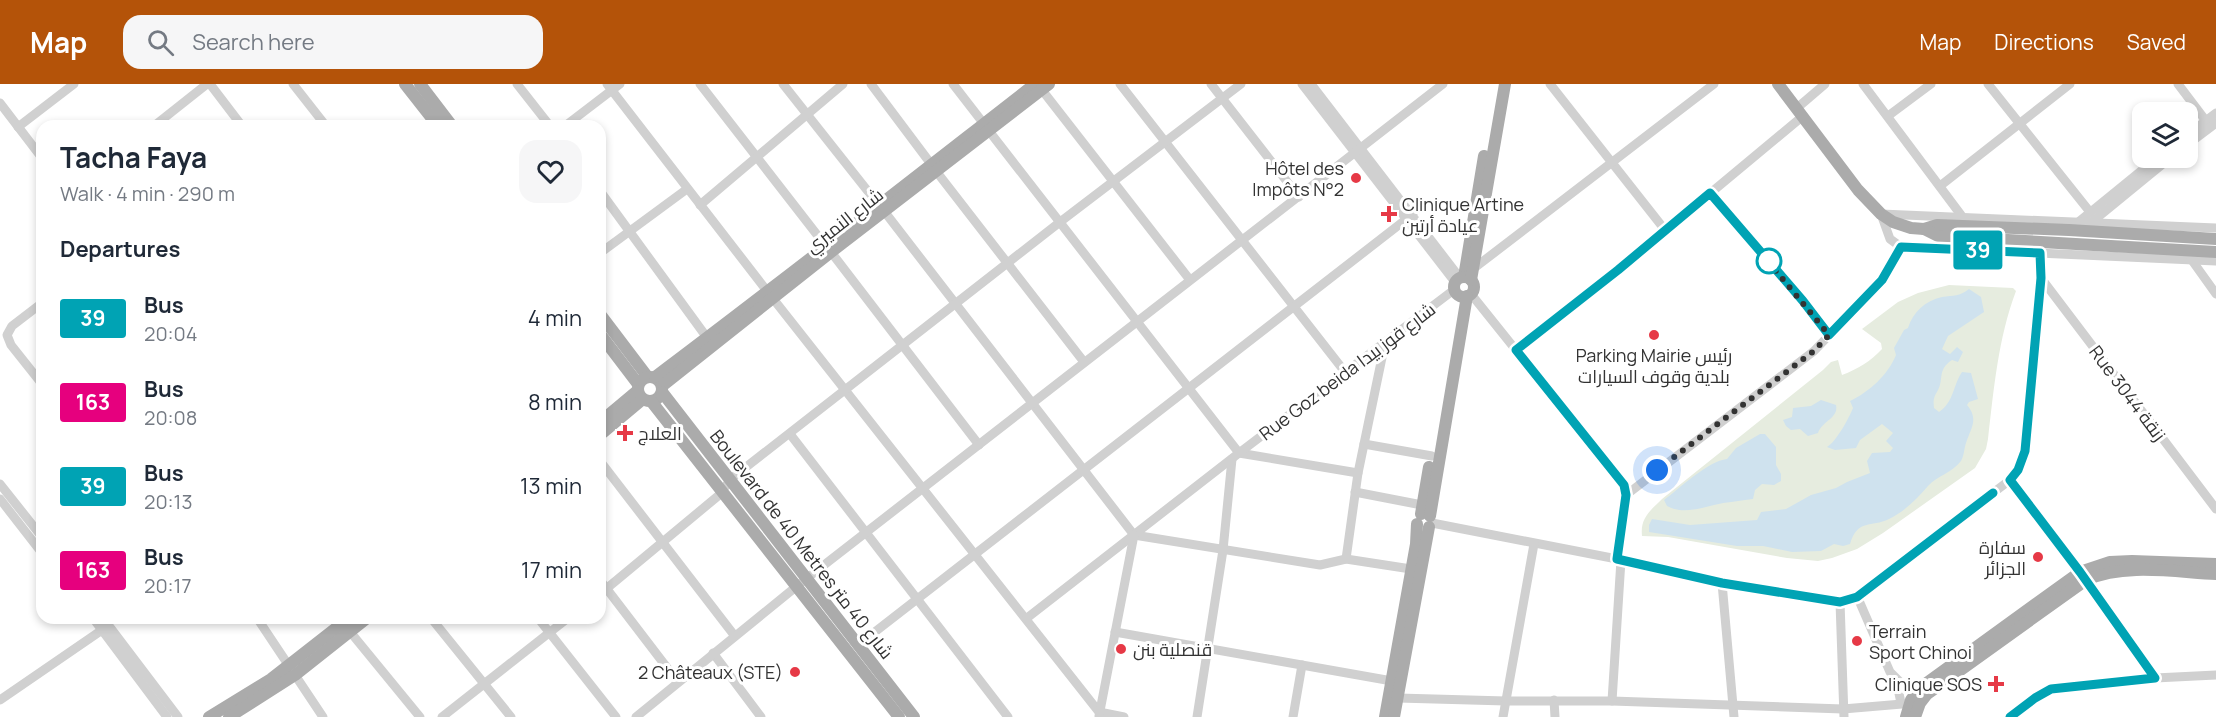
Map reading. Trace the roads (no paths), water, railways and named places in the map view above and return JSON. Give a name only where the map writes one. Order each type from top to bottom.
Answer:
[{"type":"main road","points":[[405,84],[433,120]]},
{"type":"main road","points":[[420,84],[447,120]]},
{"type":"main road","points":[[1394,717],[1497,84]]},
{"type":"main road","points":[[1385,717],[1412,569],[1425,518],[1432,456],[1464,284],[1505,84]]},
{"type":"main road","points":[[1778,84],[1858,190],[1881,214],[1898,225],[1924,229],[1938,236],[2216,252]]},
{"type":"main road","name":"شارع النميري","points":[[650,388],[1042,86]]},
{"type":"main road","points":[[1924,229],[1937,225],[2080,227],[2216,239]]},
{"type":"main road","name":"شارع النميري","points":[[650,388],[708,339],[770,294]]},
{"type":"main road","points":[[606,323],[650,388]]},
{"type":"main road","points":[[606,340],[650,388]]},
{"type":"main road","points":[[606,418],[650,388]]},
{"type":"main road","points":[[606,429],[650,388]]},
{"type":"main road","name":"Boulevard de 40 Metres شارع 40 متر","points":[[650,388],[730,480],[899,717]]},
{"type":"main road","name":"Boulevard de 40 Metres شارع 40 متر","points":[[650,388],[722,492],[858,645],[914,717]]},
{"type":"main road","points":[[1906,717],[1910,703],[1921,687],[2083,576],[2110,562],[2216,564]]},
{"type":"main road","points":[[1910,703],[1927,694],[2083,576],[2112,571],[2216,574]]},
{"type":"main road","points":[[229,717],[292,670],[347,624]]},
{"type":"main road","points":[[209,717],[292,670]]},
{"type":"main road","points":[[1910,703],[1915,717]]},
{"type":"street","points":[[18,127],[74,84]]},
{"type":"street","points":[[160,120],[195,88],[208,84],[237,120]]},
{"type":"street","points":[[293,84],[321,120]]},
{"type":"street","points":[[518,84],[545,120]]},
{"type":"street","points":[[572,120],[609,87],[620,84]]},
{"type":"street","points":[[700,84],[979,445]]},
{"type":"street","points":[[783,84],[1134,535],[1320,565],[1346,559],[1412,569]]},
{"type":"street","points":[[700,205],[843,84]]},
{"type":"street","points":[[871,84],[1084,362]]},
{"type":"street","points":[[953,84],[1137,320],[1235,456],[1197,717]]},
{"type":"street","points":[[1120,84],[1345,372]]},
{"type":"street","points":[[1211,84],[1299,197]]},
{"type":"street","points":[[606,590],[722,492],[730,480],[1241,84]]},
{"type":"street","points":[[1302,84],[1624,485],[1626,495],[1619,560],[1612,701]]},
{"type":"street","points":[[1311,84],[1358,151]]},
{"type":"street","points":[[636,717],[866,531],[1443,84]]},
{"type":"street","points":[[1550,84],[1665,230]]},
{"type":"street","name":"Rue Goz beida شارع قوز بيدا","points":[[1027,618],[1235,456],[1464,284],[1611,164],[1714,84]]},
{"type":"street","points":[[1516,350],[1710,193],[1800,112],[1825,84]]},
{"type":"street","points":[[1863,84],[1961,215]]},
{"type":"street","points":[[1888,116],[1931,84]]},
{"type":"street","points":[[1988,84],[2090,212]]},
{"type":"street","points":[[1940,186],[2070,84]]},
{"type":"street","points":[[2178,84],[2206,121]]},
{"type":"street","points":[[1042,86],[1113,183],[1190,280]]},
{"type":"street","points":[[609,87],[975,555],[1027,618],[1099,714],[1124,717]]},
{"type":"street","points":[[0,103],[36,150]]},
{"type":"street","points":[[2198,127],[2216,113]]},
{"type":"street","points":[[2198,137],[2216,123]]},
{"type":"street","points":[[2080,227],[2090,212],[2145,168]]},
{"type":"street","points":[[2080,227],[2157,168]]},
{"type":"street","points":[[606,248],[687,189]]},
{"type":"street","points":[[1710,193],[1803,301],[1829,335]]},
{"type":"street","points":[[606,199],[708,339]]},
{"type":"street","points":[[2216,228],[2080,227],[1961,215],[1881,214],[1890,239],[1901,247],[2216,261]]},
{"type":"street","points":[[858,645],[1410,216]]},
{"type":"street","points":[[1626,495],[1814,351],[1882,280],[1901,247]]},
{"type":"street","points":[[1355,492],[1425,518],[1534,544],[1722,583],[1840,602],[1857,597],[2010,480],[2018,470],[2025,451],[2041,278],[2040,253]]},
{"type":"street","points":[[2191,260],[2216,294]]},
{"type":"street","name":"Rue 3044 زنقة","points":[[2041,278],[2216,509]]},
{"type":"street","points":[[36,308],[12,326],[7,334],[11,345],[36,376]]},
{"type":"street","points":[[1346,559],[1358,473],[1384,343]]},
{"type":"street","points":[[790,434],[1008,717]]},
{"type":"street","points":[[1364,444],[1432,456]]},
{"type":"street","points":[[1235,456],[1358,473]]},
{"type":"street","points":[[606,469],[735,635]]},
{"type":"street","points":[[2010,480],[2083,576],[2155,678]]},
{"type":"street","points":[[0,484],[36,529]]},
{"type":"street","points":[[0,499],[36,545]]},
{"type":"street","points":[[1099,714],[1134,535]]},
{"type":"street","points":[[1503,717],[1534,544]]},
{"type":"street","points":[[1722,583],[1734,717]]},
{"type":"street","points":[[606,596],[678,682]]},
{"type":"street","points":[[1857,597],[1890,672],[1902,685],[1921,687]]},
{"type":"street","points":[[1840,602],[1843,713]]},
{"type":"street","points":[[98,624],[167,717]]},
{"type":"street","points":[[108,624],[178,717]]},
{"type":"street","points":[[261,624],[323,717]]},
{"type":"street","points":[[347,624],[420,717]]},
{"type":"street","points":[[436,624],[511,717]]},
{"type":"street","points":[[543,624],[616,717]]},
{"type":"street","points":[[442,717],[560,624]]},
{"type":"street","points":[[0,700],[102,630]]},
{"type":"street","points":[[1115,632],[1392,681]]},
{"type":"street","points":[[713,653],[761,717]]},
{"type":"street","points":[[1293,717],[1302,665]]},
{"type":"street","points":[[2010,717],[2022,712],[2051,689],[2155,678],[2216,675]]},
{"type":"street","points":[[1398,698],[1612,701],[1843,713],[1910,703],[1896,679]]},
{"type":"street","points":[[1554,700],[1555,717]]},
{"type":"water","points":[[1969,289],[1981,297],[1984,312],[1948,336],[1942,349],[1950,354],[1957,347],[1963,352],[1958,362],[1952,360],[1944,367],[1940,386],[1935,396],[1934,408],[1939,412],[1948,403],[1962,372],[1971,373],[1978,399],[1967,405],[1973,415],[1972,428],[1961,461],[1932,483],[1905,509],[1882,522],[1861,527],[1853,536],[1850,544],[1843,546],[1834,544],[1821,551],[1792,552],[1763,546],[1737,546],[1649,532],[1652,519],[1690,525],[1757,520],[1761,512],[1786,509],[1811,495],[1836,488],[1870,473],[1867,461],[1872,453],[1890,452],[1893,448],[1886,441],[1893,433],[1882,424],[1860,440],[1856,448],[1835,450],[1827,447],[1849,418],[1853,408],[1850,401],[1871,388],[1883,376],[1896,355],[1894,348],[1920,308],[1930,301],[1959,295]]},
{"type":"water","points":[[1821,400],[1836,405],[1836,409],[1818,433],[1808,436],[1800,429],[1791,430],[1786,426],[1783,420],[1792,417],[1793,408],[1811,406]]},
{"type":"water","points":[[1760,434],[1765,434],[1776,447],[1776,465],[1781,474],[1781,481],[1774,485],[1762,484],[1755,490],[1753,499],[1690,510],[1678,510],[1667,506],[1664,500],[1694,476],[1711,465],[1727,459],[1736,448]]},
{"type":"place","name":"Hôtel des Impôts N°2","points":[[1356,178]]},
{"type":"place","name":"Clinique Artine عيادة أرتين","points":[[1389,214]]},
{"type":"place","name":"Parking Mairie رئيس بلدية وقوف السيارات","points":[[1654,335]]},
{"type":"place","name":"العلاج","points":[[625,433]]},
{"type":"place","name":"سفارة الجزائر","points":[[2038,557]]},
{"type":"place","name":"Terrain Sport Chinoi","points":[[1857,641]]},
{"type":"place","name":"قنصلية بنن","points":[[1121,649]]},
{"type":"place","name":"2 Châteaux (STE)","points":[[795,672]]},
{"type":"place","name":"Clinique SOS","points":[[1996,684]]}]
